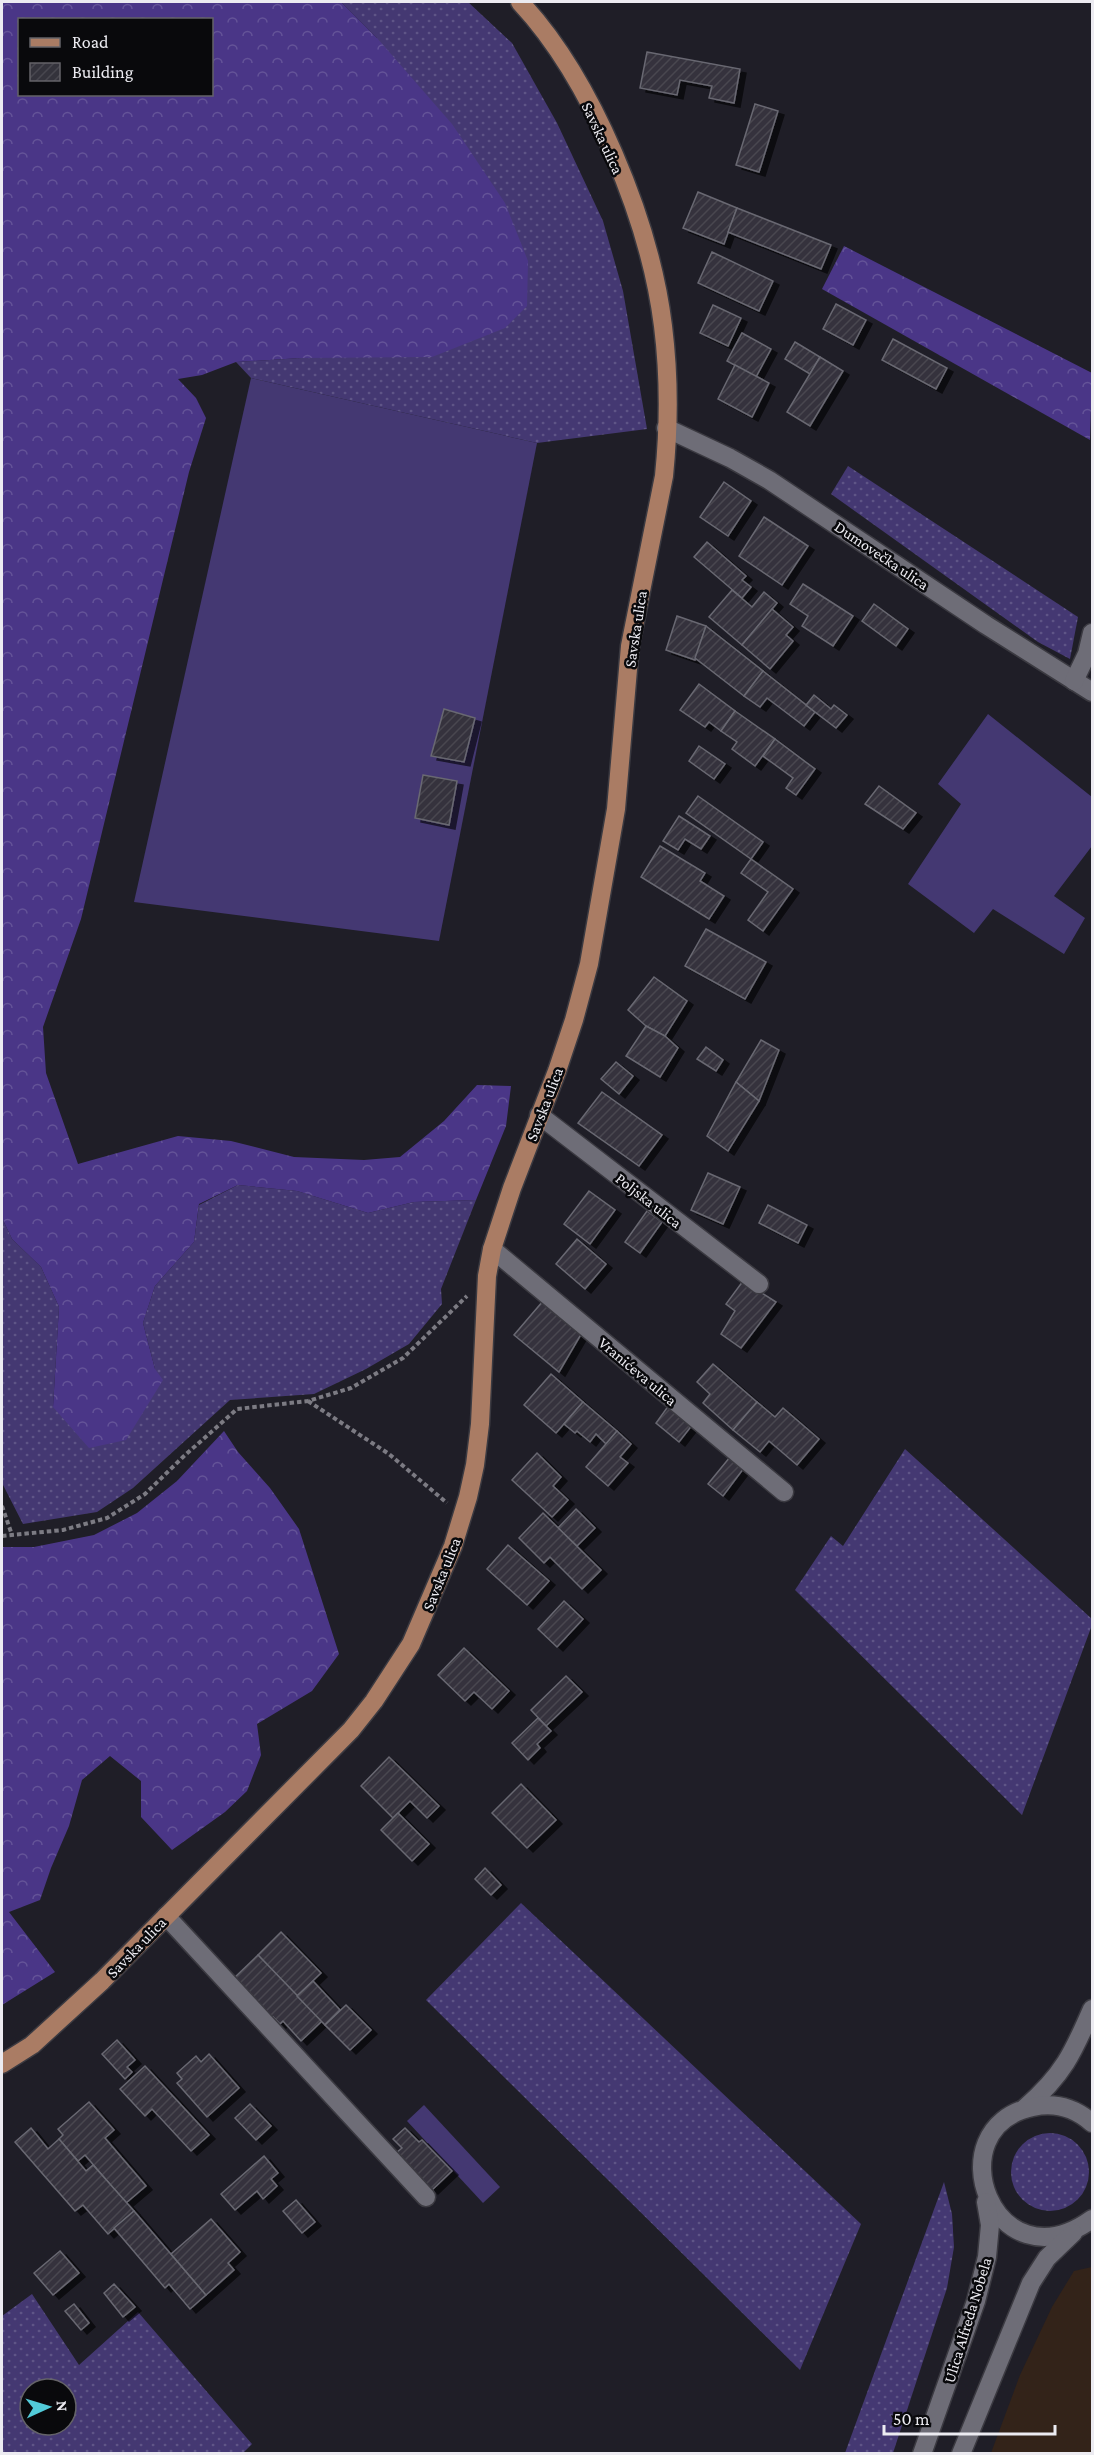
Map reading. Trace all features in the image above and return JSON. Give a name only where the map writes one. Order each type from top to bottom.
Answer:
[{"type":"main road","name":"Savska ulica","points":[[2,2064],[32,2045],[68,2013],[343,1738],[374,1701],[399,1665],[415,1635],[446,1564],[462,1517],[475,1465],[480,1424],[487,1276],[492,1249],[574,1020],[589,964],[616,809],[630,646],[664,476],[666,428],[666,365],[663,325],[642,231],[601,127],[564,60],[520,2]]},
{"type":"street","name":"Dumovečka ulica","points":[[666,428],[730,458],[769,480],[986,625],[1092,692]]},
{"type":"street","points":[[1074,681],[1087,654],[1092,633]]},
{"type":"street","name":"Poljska ulica","points":[[540,1115],[759,1284]]},
{"type":"street","name":"Vranićeva ulica","points":[[492,1249],[784,1492]]},
{"type":"street","points":[[166,1916],[426,2197]]},
{"type":"street","points":[[1092,2009],[1064,2068],[1025,2108],[1008,2117],[995,2130],[986,2146],[982,2164],[982,2182],[988,2201],[1000,2217],[1016,2229],[1035,2236],[1055,2237],[1074,2232],[1092,2231]]},
{"type":"street","points":[[1025,2108],[1044,2104],[1063,2106],[1081,2114],[1092,2123]]},
{"type":"street","name":"Ulica Alfreda Nobela","points":[[922,2454],[976,2301],[987,2257],[990,2226],[982,2182]]},
{"type":"street","points":[[961,2454],[1030,2283],[1047,2258],[1074,2232],[1092,2220]]},
{"type":"path","points":[[2,1536],[63,1530],[107,1518],[145,1494],[237,1409],[308,1401],[351,1388],[403,1358],[487,1276]]},
{"type":"path","points":[[308,1401],[389,1454],[462,1517]]},
{"type":"path","points":[[2,1506],[12,1535]]},
{"type":"shaded area","points":[[341,2],[468,2],[512,43],[557,123],[603,221],[623,291],[647,429],[537,443],[251,378],[236,362],[301,358],[377,38]]},
{"type":"shaded area","points":[[251,378],[537,443],[439,941],[134,902]]},
{"type":"shaded area","points":[[848,466],[1078,617],[1070,659],[1038,642],[831,494]]},
{"type":"shaded area","points":[[988,714],[1092,797],[1092,846],[1054,896],[1085,918],[1064,954],[993,909],[974,933],[908,884],[961,804],[938,784]]},
{"type":"shaded area","points":[[238,1185],[297,1191],[368,1213],[414,1202],[476,1200],[441,1289],[442,1304],[409,1344],[366,1369],[314,1394],[230,1400],[133,1488],[97,1512],[23,1524],[2,1483],[2,1218],[12,1239],[41,1267],[59,1307],[53,1407],[155,1369],[143,1323],[155,1286],[194,1242],[199,1205]]},
{"type":"shaded area","points":[[905,1449],[1092,1619],[1092,1625],[1022,1815],[795,1590],[831,1536],[843,1546]]},
{"type":"shaded area","points":[[521,1903],[861,2224],[800,2370],[426,2000]]},
{"type":"shaded area","points":[[424,2105],[500,2187],[483,2203],[407,2121]]},
{"type":"shaded area","points":[[1050,2133],[1065,2136],[1077,2145],[1086,2157],[1089,2172],[1086,2187],[1077,2199],[1065,2208],[1050,2211],[1035,2208],[1023,2199],[1014,2187],[1011,2172],[1014,2157],[1023,2145],[1035,2136]]},
{"type":"shaded area","points":[[944,2182],[952,2214],[954,2247],[947,2288],[893,2453],[845,2453]]},
{"type":"shaded area","points":[[1092,2267],[1092,2453],[991,2453],[1020,2375],[1052,2307],[1074,2271]]},
{"type":"shaded area","points":[[32,2294],[79,2365],[138,2312],[252,2444],[242,2454],[2,2453],[2,2316]]},
{"type":"green space","points":[[2,2],[341,2],[377,38],[452,124],[505,203],[528,261],[527,306],[505,328],[432,357],[301,358],[236,362],[202,375],[178,379],[196,398],[206,418],[189,472],[81,919],[43,1027],[46,1073],[78,1164],[178,1136],[231,1141],[294,1157],[364,1160],[400,1157],[444,1121],[477,1085],[511,1086],[506,1126],[476,1200],[414,1202],[368,1213],[297,1191],[238,1185],[199,1204],[194,1242],[155,1286],[143,1323],[155,1369],[163,1380],[126,1440],[89,1448],[53,1407],[59,1307],[41,1267],[12,1239],[2,1218]]},
{"type":"green space","points":[[844,246],[1092,373],[1090,440],[822,289]]},
{"type":"green space","points":[[224,1431],[238,1452],[270,1488],[299,1529],[339,1654],[312,1691],[257,1724],[261,1755],[247,1791],[225,1812],[172,1850],[141,1817],[141,1781],[110,1756],[82,1780],[69,1826],[40,1900],[9,1912],[55,1972],[2,2005],[2,1547],[34,1547],[94,1535],[137,1513],[177,1481]]},
{"type":"building","points":[[647,52],[740,69],[734,103],[709,98],[712,86],[680,80],[677,95],[640,88]]},
{"type":"building","points":[[755,104],[778,111],[759,172],[736,165]]},
{"type":"building","points":[[698,192],[737,208],[724,244],[683,228]]},
{"type":"building","points":[[737,208],[831,245],[821,269],[728,232]]},
{"type":"building","points":[[712,252],[773,281],[759,311],[698,283]]},
{"type":"building","points":[[836,304],[866,320],[853,345],[823,329]]},
{"type":"building","points":[[713,305],[741,318],[728,346],[700,333]]},
{"type":"building","points":[[742,333],[771,349],[756,377],[727,361]]},
{"type":"building","points":[[893,339],[947,368],[936,389],[882,360]]},
{"type":"building","points":[[795,342],[820,357],[810,374],[785,359]]},
{"type":"building","points":[[820,357],[843,371],[810,426],[787,412]]},
{"type":"building","points":[[735,365],[769,383],[752,417],[718,399]]},
{"type":"building","points":[[724,482],[751,501],[728,536],[700,517]]},
{"type":"building","points":[[764,517],[808,546],[782,585],[739,556]]},
{"type":"building","points":[[707,542],[746,576],[742,580],[751,587],[742,598],[694,557]]},
{"type":"building","points":[[803,584],[853,616],[833,646],[802,626],[808,616],[790,604]]},
{"type":"building","points":[[732,590],[752,607],[764,592],[777,603],[742,645],[709,617]]},
{"type":"building","points":[[874,604],[908,629],[896,646],[862,621]]},
{"type":"building","points":[[772,609],[793,627],[786,635],[793,641],[770,669],[742,645]]},
{"type":"building","points":[[677,616],[706,626],[695,660],[666,650]]},
{"type":"building","points":[[706,626],[763,671],[744,696],[695,658]]},
{"type":"building","points":[[763,671],[815,712],[804,726],[767,698],[760,707],[744,696]]},
{"type":"building","points":[[699,684],[735,711],[721,731],[709,722],[705,727],[680,710]]},
{"type":"building","points":[[814,695],[831,709],[834,705],[847,715],[836,728],[806,705]]},
{"type":"building","points":[[444,709],[475,718],[464,762],[431,756]]},
{"type":"building","points":[[735,711],[775,739],[755,766],[732,749],[737,742],[721,731]]},
{"type":"building","points":[[775,739],[815,769],[796,795],[786,788],[793,778],[763,756]]},
{"type":"building","points":[[699,746],[725,764],[714,779],[689,761]]},
{"type":"building","points":[[423,775],[457,781],[449,825],[415,818]]},
{"type":"building","points":[[879,786],[916,813],[903,829],[865,804]]},
{"type":"building","points":[[698,796],[763,842],[751,859],[686,813]]},
{"type":"building","points":[[679,816],[710,836],[701,849],[685,839],[678,850],[663,841]]},
{"type":"building","points":[[660,846],[705,873],[700,881],[724,896],[709,919],[641,877]]},
{"type":"building","points":[[751,859],[793,889],[763,931],[748,920],[768,892],[741,873]]},
{"type":"building","points":[[706,929],[766,962],[745,999],[685,966]]},
{"type":"building","points":[[654,977],[687,1001],[665,1036],[646,1026],[628,1010]]},
{"type":"building","points":[[646,1026],[665,1036],[678,1048],[660,1077],[626,1056]]},
{"type":"building","points":[[761,1040],[779,1050],[759,1101],[736,1082]]},
{"type":"building","points":[[706,1047],[723,1060],[716,1071],[697,1059]]},
{"type":"building","points":[[616,1062],[633,1076],[619,1094],[601,1079]]},
{"type":"building","points":[[736,1082],[759,1101],[728,1151],[707,1136]]},
{"type":"building","points":[[602,1092],[662,1135],[639,1166],[578,1123]]},
{"type":"building","points":[[708,1173],[740,1187],[723,1224],[691,1210]]},
{"type":"building","points":[[589,1191],[615,1210],[590,1244],[564,1224]]},
{"type":"building","points":[[768,1205],[807,1225],[798,1243],[759,1223]]},
{"type":"building","points":[[647,1211],[662,1222],[640,1253],[625,1242]]},
{"type":"building","points":[[577,1239],[606,1264],[585,1289],[556,1264]]},
{"type":"building","points":[[743,1281],[776,1302],[741,1348],[721,1334],[735,1311],[726,1304]]},
{"type":"building","points":[[543,1301],[583,1331],[559,1372],[514,1335]]},
{"type":"building","points":[[713,1364],[757,1402],[733,1430],[703,1403],[710,1394],[697,1382]]},
{"type":"building","points":[[551,1374],[583,1402],[556,1433],[524,1405]]},
{"type":"building","points":[[583,1402],[617,1431],[606,1444],[596,1434],[590,1442],[564,1424]]},
{"type":"building","points":[[757,1402],[775,1417],[783,1408],[819,1439],[797,1465],[769,1441],[760,1452],[733,1430]]},
{"type":"building","points":[[669,1405],[693,1424],[679,1442],[656,1423]]},
{"type":"building","points":[[617,1431],[631,1444],[620,1457],[628,1463],[608,1486],[586,1467]]},
{"type":"building","points":[[537,1453],[561,1477],[553,1486],[568,1500],[552,1517],[512,1480]]},
{"type":"building","points":[[730,1457],[744,1468],[723,1496],[708,1484]]},
{"type":"building","points":[[576,1509],[595,1528],[577,1546],[558,1528]]},
{"type":"building","points":[[543,1513],[601,1570],[582,1589],[550,1557],[544,1563],[519,1538]]},
{"type":"building","points":[[508,1545],[549,1581],[527,1605],[487,1569]]},
{"type":"building","points":[[564,1601],[583,1619],[557,1647],[538,1629]]},
{"type":"building","points":[[464,1648],[509,1691],[492,1709],[474,1692],[465,1701],[438,1675]]},
{"type":"building","points":[[566,1676],[582,1692],[546,1726],[531,1710]]},
{"type":"building","points":[[538,1718],[551,1731],[537,1744],[540,1748],[528,1760],[512,1743]]},
{"type":"building","points":[[389,1757],[439,1806],[427,1818],[410,1801],[393,1818],[361,1786]]},
{"type":"building","points":[[521,1784],[556,1820],[527,1848],[492,1813]]},
{"type":"building","points":[[398,1813],[429,1844],[412,1861],[381,1830]]},
{"type":"building","points":[[485,1868],[501,1885],[491,1895],[475,1879]]},
{"type":"building","points":[[281,1932],[321,1973],[297,1996],[258,1955]]},
{"type":"building","points":[[258,1955],[322,2021],[301,2041],[283,2021],[280,2024],[273,2017],[270,2021],[232,1980]]},
{"type":"building","points":[[313,1981],[340,2010],[325,2025],[297,1996]]},
{"type":"building","points":[[346,2005],[371,2030],[350,2050],[325,2025]]},
{"type":"building","points":[[117,2040],[135,2060],[127,2067],[132,2072],[125,2079],[102,2054]]},
{"type":"building","points":[[209,2054],[239,2088],[207,2117],[177,2083],[182,2079],[177,2073],[196,2056],[201,2062]]},
{"type":"building","points":[[145,2066],[209,2135],[191,2151],[152,2109],[145,2116],[120,2089]]},
{"type":"building","points":[[89,2102],[114,2130],[105,2138],[146,2186],[126,2203],[85,2155],[78,2161],[59,2139],[63,2135],[58,2129]]},
{"type":"building","points":[[250,2104],[271,2126],[256,2140],[235,2118]]},
{"type":"building","points":[[31,2128],[48,2149],[59,2139],[86,2171],[93,2165],[134,2211],[108,2234],[83,2205],[75,2211],[15,2142]]},
{"type":"building","points":[[405,2128],[419,2142],[422,2140],[452,2171],[432,2190],[396,2153],[402,2148],[393,2139]]},
{"type":"building","points":[[264,2156],[278,2173],[271,2179],[277,2186],[263,2199],[257,2191],[235,2210],[221,2194]]},
{"type":"building","points":[[296,2200],[315,2222],[302,2233],[283,2211]]},
{"type":"building","points":[[134,2211],[206,2295],[190,2309],[169,2284],[165,2288],[114,2228]]},
{"type":"building","points":[[211,2219],[240,2252],[228,2263],[234,2270],[206,2295],[171,2254]]},
{"type":"building","points":[[60,2251],[79,2273],[53,2295],[34,2273]]},
{"type":"building","points":[[114,2284],[135,2307],[123,2317],[104,2293]]},
{"type":"building","points":[[74,2304],[89,2323],[81,2330],[65,2311]]}]
